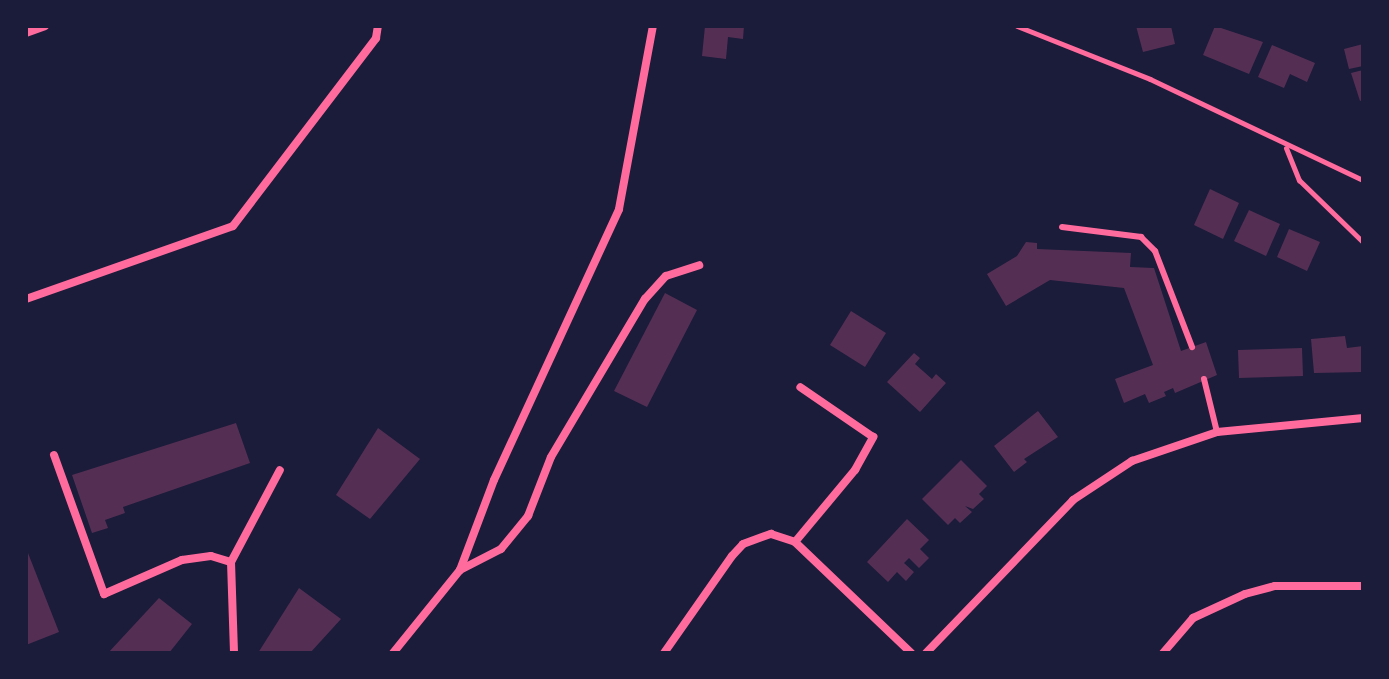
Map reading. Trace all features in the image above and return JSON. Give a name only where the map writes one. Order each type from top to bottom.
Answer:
[{"type":"street","points":[[26,33],[45,26]]},
{"type":"street","points":[[26,299],[233,226],[376,38],[378,26]]},
{"type":"street","points":[[393,653],[460,570],[494,480],[619,209],[653,26]]},
{"type":"street","points":[[460,570],[501,549],[528,516],[551,457],[645,299],[666,276],[699,265]]},
{"type":"street","points":[[795,542],[855,470],[873,437],[800,387]]},
{"type":"street","points":[[926,653],[1073,500],[1132,461],[1217,432],[1363,418]]},
{"type":"street","points":[[54,455],[104,594],[182,560],[211,556],[231,562]]},
{"type":"street","points":[[234,653],[231,562],[280,470]]},
{"type":"street","points":[[664,653],[743,544],[771,534],[795,542],[911,653]]},
{"type":"street","points":[[1163,653],[1193,618],[1235,597],[1275,586],[1363,586]]},
{"type":"lane","points":[[1062,227],[1141,237],[1155,251],[1192,347]]},
{"type":"lane","points":[[1204,379],[1217,432]]},
{"type":"path","points":[[1017,26],[1150,79],[1286,148],[1320,157],[1363,180]]},
{"type":"path","points":[[1286,148],[1299,180],[1363,242]]},
{"type":"building","points":[[705,26],[744,26],[743,39],[728,37],[726,59],[702,56]]},
{"type":"building","points":[[1136,26],[1171,26],[1175,44],[1143,52]]},
{"type":"building","points":[[1215,26],[1263,42],[1249,74],[1203,55]]},
{"type":"building","points":[[1363,44],[1363,66],[1349,69],[1344,49]]},
{"type":"building","points":[[1272,45],[1315,63],[1307,82],[1290,74],[1284,88],[1258,77]]},
{"type":"building","points":[[1363,70],[1363,100],[1360,101],[1351,73]]},
{"type":"building","points":[[1210,189],[1239,203],[1223,239],[1194,225]]},
{"type":"building","points":[[1249,210],[1280,224],[1266,256],[1234,241]]},
{"type":"building","points":[[1289,229],[1320,242],[1307,271],[1277,257]]},
{"type":"building","points":[[1026,242],[1037,243],[1037,249],[1131,253],[1130,267],[1154,268],[1181,351],[1206,342],[1217,375],[1175,393],[1173,388],[1164,392],[1166,396],[1149,403],[1145,394],[1124,403],[1115,379],[1153,365],[1124,288],[1050,280],[1006,306],[987,274],[1017,256]]},
{"type":"building","points":[[665,293],[697,310],[647,407],[614,391]]},
{"type":"building","points":[[851,311],[886,333],[865,367],[830,345]]},
{"type":"building","points":[[1345,336],[1347,348],[1363,346],[1363,372],[1314,373],[1311,339]]},
{"type":"building","points":[[1302,348],[1303,376],[1239,378],[1238,350]]},
{"type":"building","points":[[914,353],[920,358],[915,364],[932,379],[936,374],[946,383],[920,412],[887,382]]},
{"type":"building","points":[[1038,411],[1058,437],[1024,459],[1027,462],[1014,472],[994,446]]},
{"type":"building","points":[[236,423],[250,463],[123,507],[125,513],[105,520],[108,528],[92,533],[72,475]]},
{"type":"building","points":[[378,428],[420,459],[370,519],[336,495]]},
{"type":"building","points":[[961,460],[987,486],[979,494],[984,499],[973,509],[965,506],[972,512],[960,523],[955,518],[948,525],[922,499]]},
{"type":"building","points":[[907,519],[929,540],[920,549],[929,558],[919,568],[909,558],[904,563],[914,572],[906,581],[897,572],[888,582],[867,562]]},
{"type":"building","points":[[26,548],[59,632],[26,645]]},
{"type":"building","points":[[299,588],[341,619],[310,653],[258,653]]},
{"type":"building","points":[[159,598],[192,624],[169,653],[108,653]]}]
